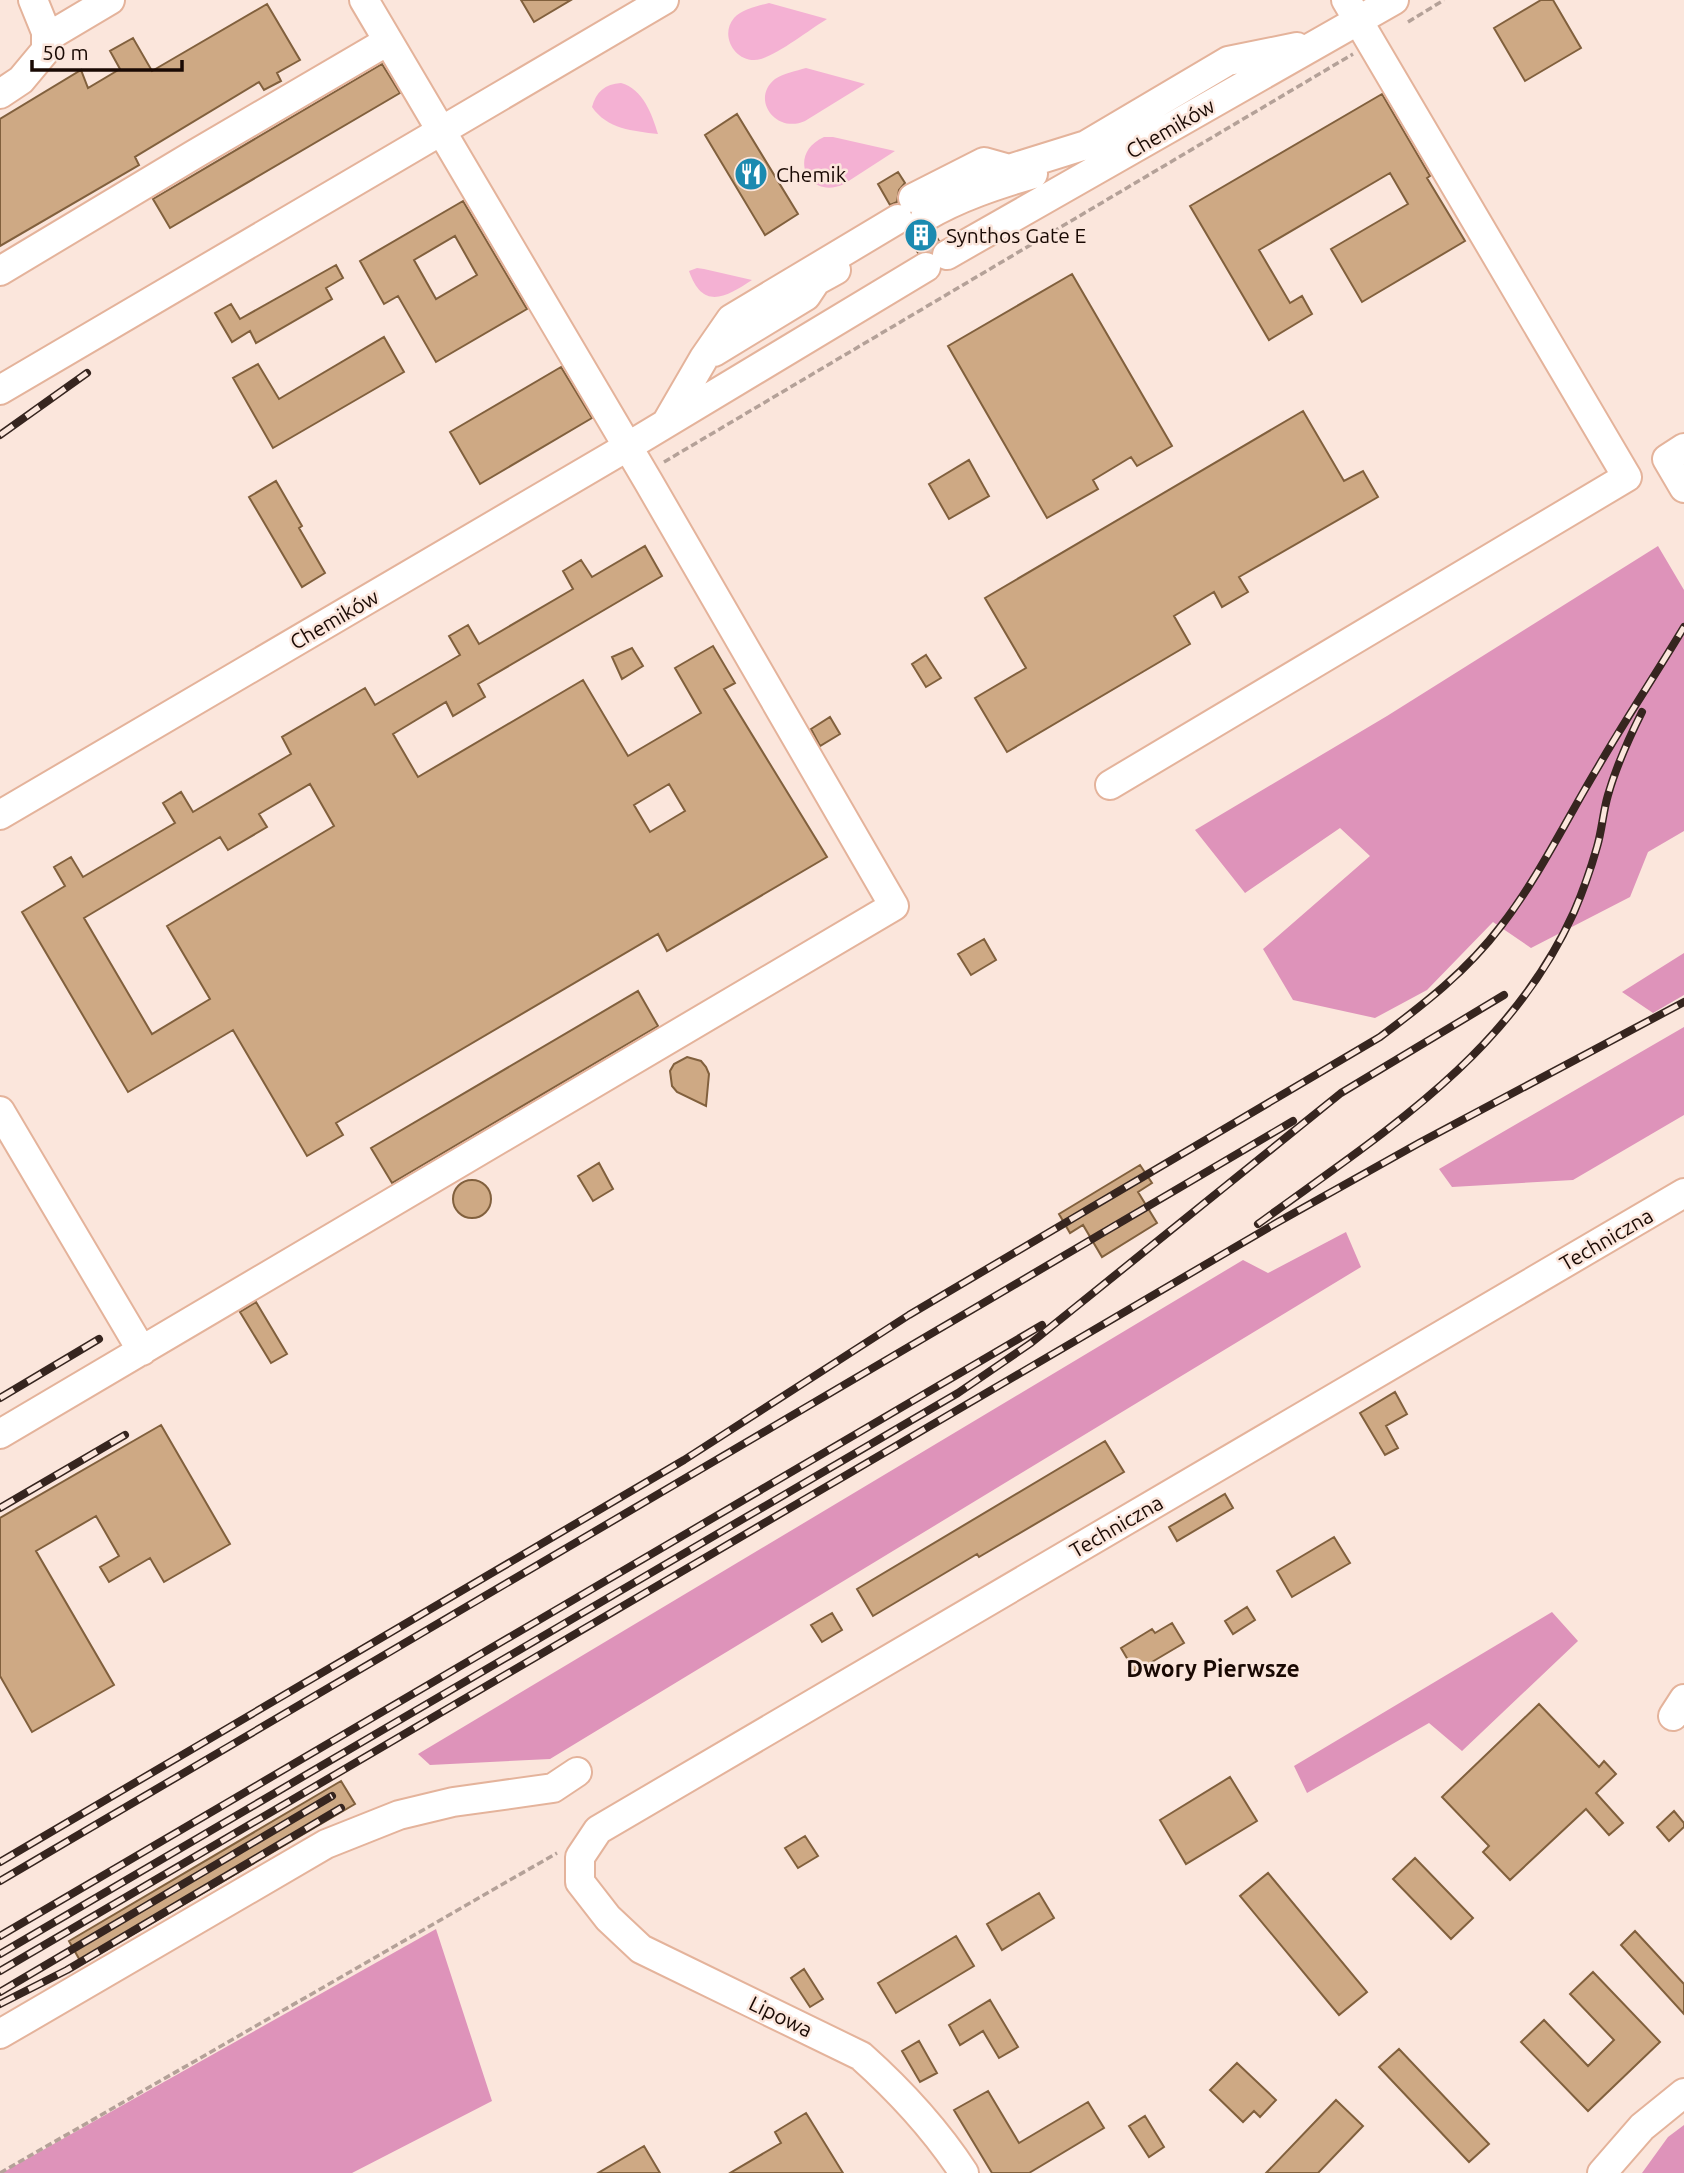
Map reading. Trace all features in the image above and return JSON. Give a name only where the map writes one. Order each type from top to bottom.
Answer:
[{"type":"street","points":[[0,94],[21,80],[46,50],[46,38],[33,0]]},
{"type":"street","points":[[46,38],[110,0]]},
{"type":"street","points":[[0,1434],[894,906],[644,474],[364,0]]},
{"type":"street","points":[[0,390],[664,0]]},
{"type":"street","name":"Chemików","points":[[666,422],[731,319],[792,281],[918,229],[1252,82],[1394,0]]},
{"type":"street","points":[[1110,785],[1627,477],[1359,21]]},
{"type":"street","points":[[0,271],[388,41]]},
{"type":"street","points":[[918,229],[984,162],[1009,169],[1086,145],[1228,61],[1321,43]]},
{"type":"street","points":[[704,358],[806,296],[816,281],[918,229],[944,206],[993,186],[1090,155],[1261,54]]},
{"type":"street","name":"Chemików","points":[[0,815],[704,400],[918,229]]},
{"type":"street","points":[[1684,449],[1667,458],[1684,488]]},
{"type":"street","points":[[0,1111],[142,1351]]},
{"type":"street","name":"Techniczna","points":[[580,1881],[580,1857],[598,1830],[1684,1193]]},
{"type":"street","points":[[0,2034],[326,1844],[399,1815],[453,1802],[553,1788],[578,1772]]},
{"type":"street","name":"Lipowa","points":[[580,1881],[608,1918],[641,1948],[861,2056],[890,2081],[955,2158],[964,2173]]},
{"type":"street","points":[[1602,2173],[1643,2127],[1684,2093]]},
{"type":"path","points":[[644,474],[1359,21],[1444,0]]},
{"type":"path","points":[[0,2173],[562,1850]]},
{"type":"shaded area","points":[[769,3],[827,19],[769,56],[753,60],[745,58],[738,54],[729,41],[730,26],[741,12]]},
{"type":"shaded area","points":[[806,68],[865,84],[805,121],[794,124],[776,119],[766,105],[768,87],[779,77]]},
{"type":"shaded area","points":[[621,83],[641,96],[658,134],[630,130],[613,124],[592,107],[602,90]]},
{"type":"shaded area","points":[[824,137],[895,151],[844,184],[831,188],[820,186],[806,173],[804,164],[812,145]]},
{"type":"shaded area","points":[[697,268],[752,280],[724,295],[708,296],[701,292],[689,271]]},
{"type":"shaded area","points":[[1658,546],[1684,590],[1684,831],[1648,852],[1630,897],[1531,948],[1493,922],[1427,990],[1375,1018],[1293,1000],[1263,949],[1370,856],[1340,828],[1245,893],[1195,830],[1387,716]]},
{"type":"shaded area","points":[[1684,953],[1684,995],[1653,1013],[1622,992]]},
{"type":"shaded area","points":[[1684,1027],[1684,1115],[1573,1180],[1452,1187],[1439,1169]]},
{"type":"shaded area","points":[[1346,1232],[1361,1267],[550,1759],[430,1765],[418,1754],[1243,1260],[1268,1273]]},
{"type":"shaded area","points":[[1552,1612],[1578,1641],[1462,1751],[1429,1723],[1307,1793],[1294,1766]]},
{"type":"shaded area","points":[[436,1929],[492,2101],[352,2173],[2,2173]]},
{"type":"shaded area","points":[[1684,2125],[1684,2173],[1642,2173],[1668,2137]]},
{"type":"building","points":[[521,0],[571,0],[534,22]]},
{"type":"building","points":[[1541,0],[1553,0],[1581,48],[1525,81],[1494,28]]},
{"type":"building","points":[[267,4],[300,60],[277,73],[281,81],[264,90],[259,82],[135,157],[139,165],[0,246],[0,119],[81,70],[88,88],[120,69],[110,51],[133,38],[152,71]]},
{"type":"building","points":[[382,64],[400,93],[170,228],[153,199]]},
{"type":"building","points":[[1382,94],[1430,176],[1427,178],[1465,241],[1362,302],[1331,249],[1408,204],[1390,173],[1259,250],[1290,303],[1302,296],[1312,314],[1269,340],[1190,206]]},
{"type":"building","name":"Chemik","points":[[737,114],[798,214],[765,235],[705,135]]},
{"type":"building","points":[[898,172],[905,183],[899,190],[897,202],[890,205],[878,184]]},
{"type":"building","points":[[463,201],[527,309],[436,362],[398,296],[384,304],[360,261]],"holes":[[[455,236],[477,275],[436,299],[414,260]]]},
{"type":"building","points":[[912,227],[924,234],[933,231],[939,241],[931,252],[918,253],[907,233]]},
{"type":"building","points":[[336,265],[343,278],[326,288],[332,299],[256,343],[250,331],[232,342],[215,313],[231,304],[240,319]]},
{"type":"building","points":[[1072,274],[1172,446],[1137,466],[1131,457],[1093,480],[1098,489],[1047,518],[948,346]]},
{"type":"building","points":[[384,337],[404,372],[273,448],[233,378],[258,364],[279,399]]},
{"type":"building","points":[[561,367],[592,418],[480,484],[450,432]]},
{"type":"building","points":[[1303,411],[1344,481],[1363,471],[1378,497],[1239,577],[1248,592],[1222,607],[1214,592],[1174,616],[1190,644],[1007,752],[975,698],[1026,668],[985,598]]},
{"type":"building","points":[[969,460],[989,496],[949,519],[929,484]]},
{"type":"building","points":[[276,481],[325,573],[302,587],[249,497]]},
{"type":"building","points":[[645,546],[662,576],[478,684],[485,697],[453,716],[446,702],[393,734],[418,777],[583,680],[628,756],[701,713],[675,668],[713,646],[735,683],[724,689],[827,857],[667,951],[658,934],[336,1123],[343,1135],[307,1156],[233,1030],[128,1092],[22,912],[65,886],[54,867],[71,857],[83,877],[175,823],[163,803],[181,792],[193,812],[291,754],[282,737],[365,688],[375,705],[460,655],[449,636],[468,625],[479,644],[573,589],[563,571],[581,560],[592,577]],"holes":[[[310,784],[334,826],[167,926],[210,999],[152,1034],[84,918],[220,837],[228,850],[267,827],[259,814]],[[669,784],[685,811],[650,832],[634,805]]]},
{"type":"building","points":[[632,648],[643,666],[622,679],[612,657]]},
{"type":"building","points":[[926,655],[941,678],[926,687],[912,664]]},
{"type":"building","points":[[830,717],[840,734],[820,746],[811,729]]},
{"type":"building","points":[[984,939],[996,960],[971,975],[958,954]]},
{"type":"building","points":[[638,991],[658,1026],[392,1183],[371,1148]]},
{"type":"building","points":[[687,1057],[701,1061],[709,1074],[706,1106],[677,1092],[672,1086],[670,1071],[674,1064]]},
{"type":"building","points":[[599,1163],[613,1189],[593,1201],[578,1176]]},
{"type":"building","points":[[1140,1165],[1152,1183],[1138,1192],[1157,1223],[1102,1257],[1083,1225],[1070,1233],[1059,1214]]},
{"type":"building","points":[[472,1180],[486,1185],[491,1199],[486,1213],[472,1218],[458,1213],[453,1199],[458,1185]]},
{"type":"building","points":[[256,1302],[287,1354],[271,1363],[240,1312]]},
{"type":"building","points":[[1395,1392],[1407,1414],[1386,1426],[1398,1448],[1385,1455],[1360,1413]]},
{"type":"building","points":[[161,1425],[230,1544],[164,1582],[150,1558],[109,1582],[100,1567],[119,1556],[96,1516],[36,1551],[114,1685],[32,1732],[0,1676],[0,1518]]},
{"type":"building","points":[[1105,1441],[1124,1472],[873,1616],[857,1589]]},
{"type":"building","points":[[1225,1494],[1233,1508],[1177,1541],[1169,1527]]},
{"type":"building","points":[[1334,1537],[1350,1563],[1292,1597],[1277,1571]]},
{"type":"building","points":[[1247,1607],[1255,1620],[1233,1634],[1225,1621]]},
{"type":"building","points":[[832,1613],[842,1630],[822,1642],[811,1625]]},
{"type":"building","points":[[1172,1623],[1184,1643],[1135,1672],[1121,1648],[1152,1629],[1155,1633]]},
{"type":"building","points":[[1539,1704],[1599,1767],[1604,1761],[1616,1774],[1596,1793],[1623,1823],[1609,1835],[1586,1809],[1510,1880],[1483,1852],[1489,1846],[1442,1797]]},
{"type":"building","points":[[1230,1777],[1257,1821],[1186,1864],[1160,1820]]},
{"type":"building","points":[[341,1781],[355,1804],[82,1964],[69,1941]]},
{"type":"building","points":[[1674,1811],[1684,1823],[1684,1827],[1669,1841],[1657,1827]]},
{"type":"building","points":[[805,1836],[818,1856],[798,1868],[785,1848]]},
{"type":"building","points":[[1415,1858],[1473,1918],[1451,1939],[1393,1879]]},
{"type":"building","points":[[1268,1873],[1367,1992],[1339,2015],[1240,1896]]},
{"type":"building","points":[[1039,1893],[1054,1918],[1002,1950],[987,1924]]},
{"type":"building","points":[[1635,1931],[1684,1984],[1684,2014],[1621,1945]]},
{"type":"building","points":[[956,1936],[974,1966],[896,2013],[878,1983]]},
{"type":"building","points":[[804,1969],[823,1999],[810,2007],[791,1978]]},
{"type":"building","points":[[1593,1972],[1660,2042],[1588,2111],[1521,2042],[1544,2020],[1588,2066],[1614,2040],[1570,1994]]},
{"type":"building","points":[[990,2000],[1018,2047],[999,2058],[983,2031],[960,2045],[949,2025]]},
{"type":"building","points":[[919,2041],[937,2073],[920,2082],[902,2051]]},
{"type":"building","points":[[1399,2049],[1489,2144],[1469,2162],[1379,2067]]},
{"type":"building","points":[[1237,2063],[1276,2100],[1260,2117],[1254,2111],[1243,2122],[1210,2090]]},
{"type":"building","points":[[988,2091],[1019,2143],[1088,2102],[1104,2128],[1029,2173],[992,2173],[954,2110]]},
{"type":"building","points":[[1336,2100],[1363,2126],[1318,2173],[1266,2173]]},
{"type":"building","points":[[806,2113],[843,2173],[730,2173],[781,2143],[775,2132]]},
{"type":"building","points":[[1145,2116],[1164,2147],[1149,2157],[1129,2126]]},
{"type":"building","points":[[644,2146],[660,2173],[598,2173]]},
{"type":"tunnel","points":[[918,252],[938,240]]},
{"type":"railway","points":[[0,435],[87,373]]},
{"type":"railway","points":[[0,1862],[684,1460],[909,1315],[1380,1037],[1459,972],[1501,926],[1540,868],[1608,749],[1684,627]]},
{"type":"railway","points":[[1258,1224],[1350,1158],[1438,1088],[1478,1050],[1514,1009],[1547,963],[1574,912],[1597,847],[1611,784],[1642,712]]},
{"type":"railway","points":[[0,1954],[958,1393],[1031,1343],[1341,1093],[1504,995]]},
{"type":"railway","points":[[0,1971],[1278,1222],[1419,1143],[1684,1002]]},
{"type":"railway","points":[[0,1881],[1293,1121]]},
{"type":"railway","points":[[0,1936],[1042,1325]]},
{"type":"railway","points":[[0,1398],[99,1339]]},
{"type":"railway","points":[[0,1508],[125,1435]]},
{"type":"railway","points":[[0,1992],[332,1796]]},
{"type":"railway","points":[[0,2004],[67,1970],[341,1808]]},
{"type":"place","name":"Chemik","points":[[751,174]]},
{"type":"place","name":"Synthos Gate E","points":[[921,235]]},
{"type":"district","name":"Dwory Pierwsze","points":[[1213,1668]]}]
